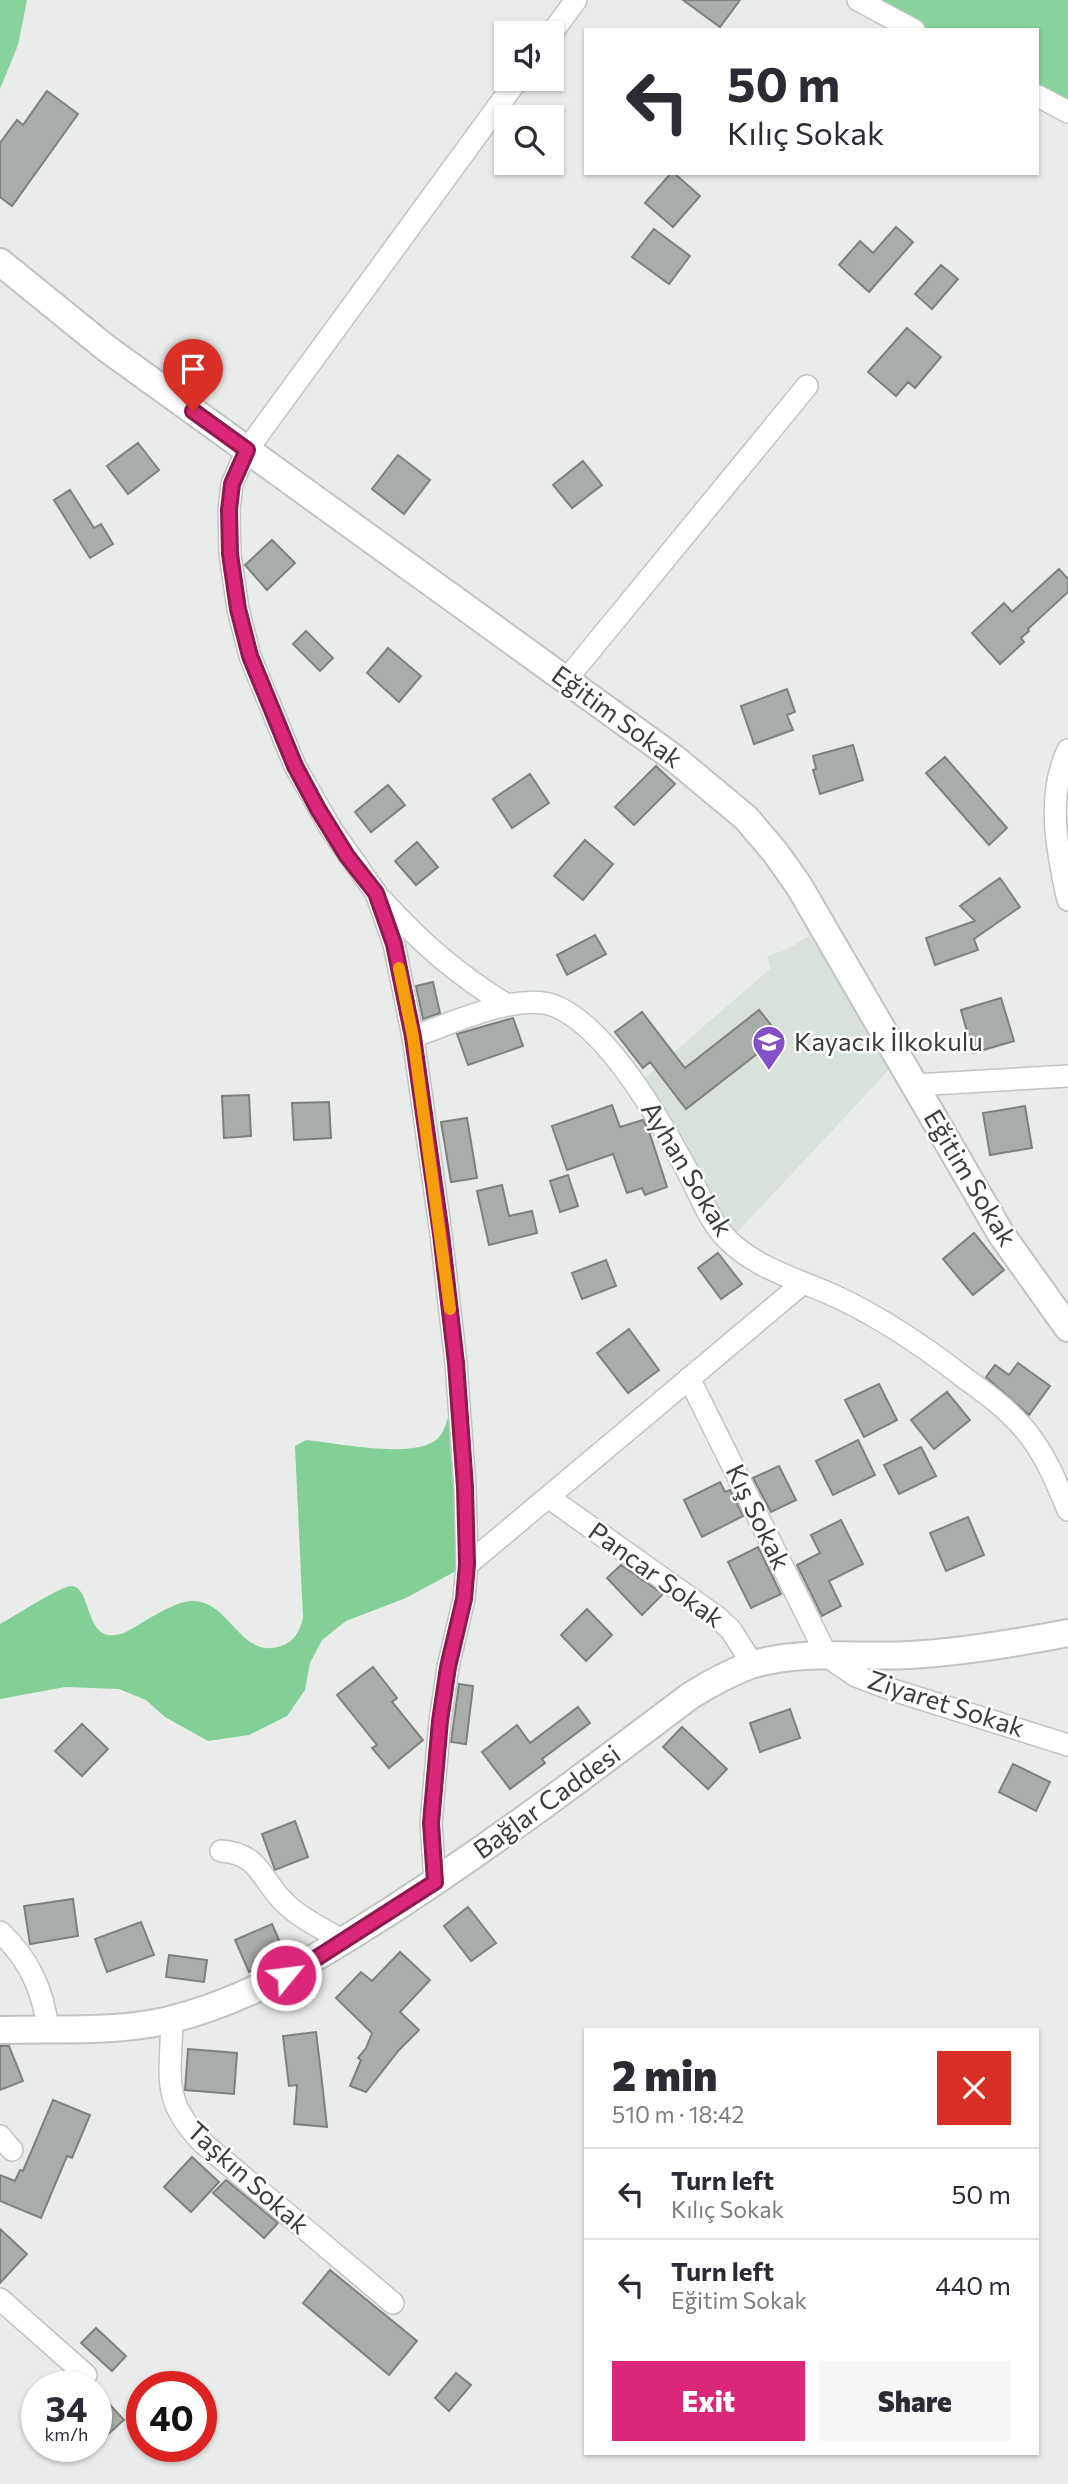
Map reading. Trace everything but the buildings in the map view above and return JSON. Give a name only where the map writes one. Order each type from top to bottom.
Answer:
[{"type":"street","points":[[561,21],[576,0]]},
{"type":"street","points":[[858,0],[910,28]]},
{"type":"street","points":[[507,1005],[454,971],[408,929],[376,893],[342,847],[295,766],[250,656],[238,609],[230,554],[229,510],[232,484],[247,450],[510,91]]},
{"type":"street","points":[[1039,97],[1068,112]]},
{"type":"street","name":"Eğitim Sokak","points":[[0,261],[106,348],[674,758],[746,818],[799,886],[1001,1234],[1067,1325]]},
{"type":"street","points":[[566,680],[807,386]]},
{"type":"street","points":[[1068,750],[1056,785],[1055,808],[1068,900]]},
{"type":"street","points":[[376,893],[394,944],[413,1037],[456,1363],[465,1487],[467,1564],[464,1599],[448,1667],[440,1721],[431,1823],[435,1882]]},
{"type":"street","name":"Ayhan Sokak","points":[[413,1037],[507,1005],[525,1002],[554,1006],[569,1014],[611,1054],[662,1124],[714,1223],[729,1241],[764,1266],[867,1311],[896,1327],[999,1404],[1032,1439],[1068,1510]]},
{"type":"street","points":[[915,1085],[1068,1076]]},
{"type":"street","points":[[467,1564],[803,1283]]},
{"type":"street","name":"Kış Sokak","points":[[689,1378],[827,1656]]},
{"type":"street","name":"Pancar Sokak","points":[[548,1497],[709,1610],[731,1630],[753,1665]]},
{"type":"street","name":"Bağlar Caddesi","points":[[0,2030],[134,2025],[172,2019],[272,1982],[299,1968],[435,1882],[553,1800],[690,1696],[720,1678],[753,1665],[783,1658],[913,1655],[1023,1642],[1068,1633]]},
{"type":"street","name":"Ziyaret Sokak","points":[[827,1656],[856,1675],[894,1690],[1068,1745]]},
{"type":"street","points":[[222,1851],[246,1857],[266,1876],[288,1905],[343,1941]]},
{"type":"street","points":[[0,1931],[23,1956],[34,1975],[43,1999],[48,2029]]},
{"type":"street","name":"Taşkın Sokak","points":[[172,2019],[171,2090],[177,2111],[187,2125],[204,2144],[393,2303]]},
{"type":"street","points":[[0,2299],[81,2371]]},
{"type":"shaded area","name":"Kayacık İlkokulu","points":[[823,927],[900,1058],[729,1241],[635,1086],[771,968],[767,956],[786,950]]},
{"type":"green space","points":[[0,0],[27,0],[18,45],[0,89]]},
{"type":"green space","points":[[858,0],[1068,0],[1068,112],[1039,97],[1039,28],[910,28]]},
{"type":"green space","points":[[452,1399],[467,1565],[406,1598],[346,1621],[322,1640],[310,1663],[305,1690],[287,1716],[249,1735],[208,1741],[165,1717],[146,1700],[119,1689],[65,1687],[0,1699],[0,1624],[48,1596],[72,1586],[84,1597],[91,1617],[103,1633],[112,1635],[126,1632],[178,1604],[194,1601],[217,1610],[245,1638],[256,1645],[267,1648],[290,1642],[298,1632],[303,1618],[295,1446],[306,1440],[392,1449],[425,1446],[443,1432]]},
{"type":"slow traffic","points":[[399,968],[413,1037],[450,1309]]},
{"type":"place","name":"Kayacık İlkokulu","points":[[769,1072]]},
{"type":"route","points":[[193,411],[247,450],[232,484],[229,510],[230,554],[238,609],[250,656],[295,766],[347,856],[376,893],[394,944],[413,1037],[441,1234],[456,1363],[465,1487],[467,1564],[464,1599],[448,1667],[440,1721],[431,1823],[435,1882],[286,1975]]}]
